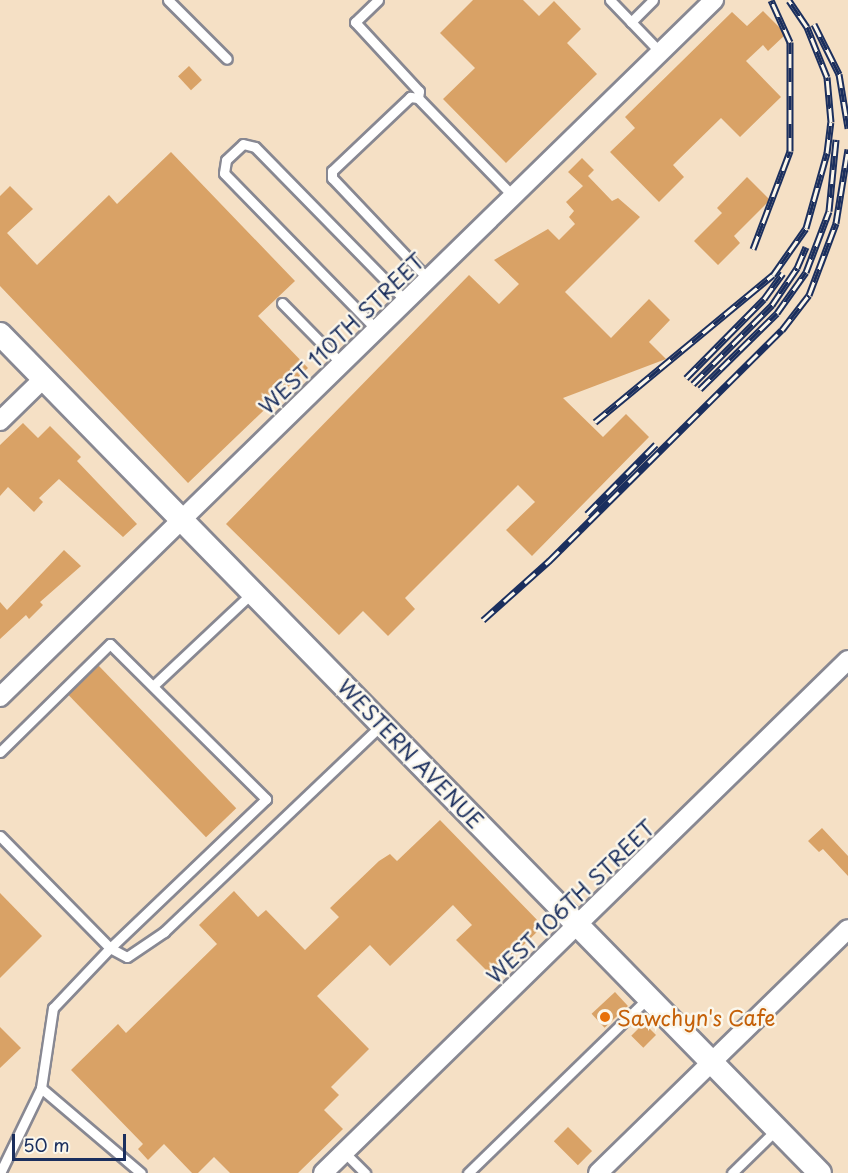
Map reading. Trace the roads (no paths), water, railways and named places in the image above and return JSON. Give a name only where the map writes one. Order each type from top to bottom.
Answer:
[{"type":"street","name":"WEST 110TH STREET","points":[[0,697],[714,0]]},
{"type":"street","name":"WESTERN AVENUE","points":[[0,334],[254,591],[820,1173]]},
{"type":"street","points":[[0,421],[43,379]]},
{"type":"street","name":"WEST 106TH STREET","points":[[324,1173],[848,660]]},
{"type":"street","points":[[598,1173],[848,929]]},
{"type":"lane","points":[[168,0],[227,59]]},
{"type":"lane","points":[[378,0],[356,22],[419,91],[418,98]]},
{"type":"lane","points":[[610,0],[660,52]]},
{"type":"lane","points":[[631,22],[653,0]]},
{"type":"lane","points":[[428,279],[332,178],[332,171],[410,97],[418,98],[513,196]]},
{"type":"lane","points":[[376,330],[224,173],[226,160],[234,152],[243,144],[255,147],[406,301]]},
{"type":"lane","points":[[282,303],[342,364]]},
{"type":"lane","points":[[153,686],[254,591]]},
{"type":"lane","points":[[0,752],[110,644],[266,799],[110,948],[53,1008],[41,1088],[0,1173]]},
{"type":"lane","points":[[0,836],[110,948],[127,957],[164,932],[382,724]]},
{"type":"lane","points":[[468,1173],[649,997]]},
{"type":"lane","points":[[41,1088],[141,1173]]},
{"type":"lane","points":[[732,1173],[777,1128]]},
{"type":"lane","points":[[344,1152],[365,1173]]},
{"type":"railway","points":[[753,249],[790,151],[790,42],[771,0]]},
{"type":"railway","points":[[595,422],[773,275],[806,228],[827,153],[831,122],[827,77],[807,27],[789,0]]},
{"type":"railway","points":[[814,24],[839,74],[848,128]]},
{"type":"railway","points":[[700,389],[777,313],[806,272],[829,211],[836,139]]},
{"type":"railway","points":[[483,620],[549,561],[782,330],[809,295],[836,223],[848,149]]},
{"type":"railway","points":[[693,384],[772,305],[797,268],[806,247]]},
{"type":"railway","points":[[686,378],[764,299],[783,273]]},
{"type":"railway","points":[[587,514],[656,444]]},
{"type":"place","name":"Sawchyn's Cafe","points":[[605,1017]]}]
